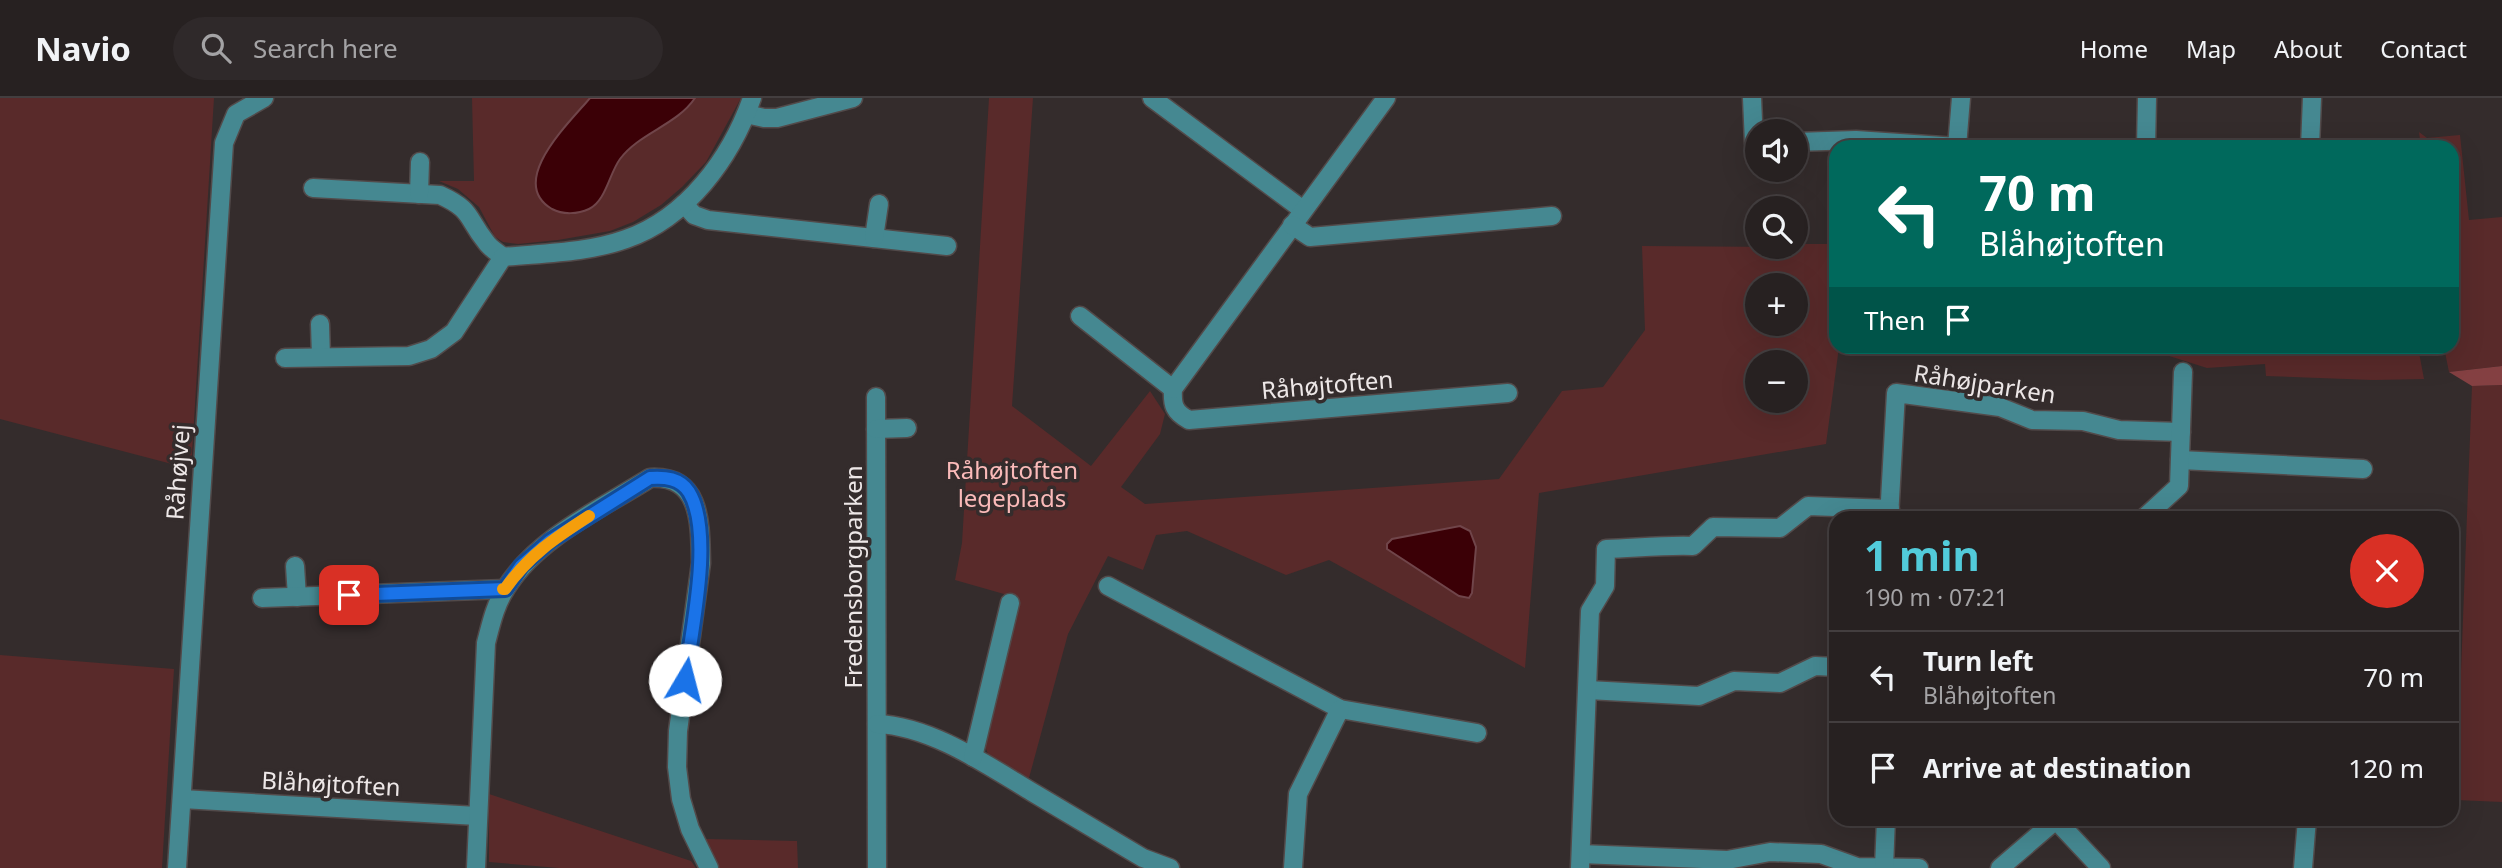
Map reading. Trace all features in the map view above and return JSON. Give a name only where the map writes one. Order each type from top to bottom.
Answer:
[{"type":"street","name":"Råhøjvej","points":[[177,868],[224,143],[234,106],[264,98]]},
{"type":"street","points":[[313,188],[440,195],[458,203],[472,218],[486,242],[503,257],[586,249],[627,239],[659,222],[684,204],[707,180],[724,156],[749,106],[764,118],[778,118],[853,98]]},
{"type":"street","points":[[1153,98],[1297,218],[1310,237],[1552,216]]},
{"type":"street","points":[[1172,389],[1386,98]]},
{"type":"street","points":[[1752,98],[1753,119]]},
{"type":"street","points":[[1958,140],[1961,98]]},
{"type":"street","points":[[2146,140],[2147,98]]},
{"type":"street","points":[[2310,140],[2312,98]]},
{"type":"street","points":[[1808,142],[1829,141]]},
{"type":"street","points":[[419,194],[420,162]]},
{"type":"street","points":[[684,204],[694,215],[708,220],[947,246]]},
{"type":"street","points":[[874,238],[879,204]]},
{"type":"street","points":[[285,358],[409,356],[431,349],[454,332],[503,257]]},
{"type":"street","name":"Råhøjtoften","points":[[1080,316],[1172,389],[1172,404],[1178,414],[1189,419],[1508,393]]},
{"type":"street","points":[[320,324],[321,358]]},
{"type":"street","points":[[2152,511],[2179,486],[2183,372]]},
{"type":"street","name":"Råhøjparken","points":[[1889,511],[1896,393],[2000,407],[2032,420],[2083,421],[2119,430],[2181,432]]},
{"type":"street","name":"Fredensborgparken","points":[[876,397],[877,868]]},
{"type":"street","points":[[876,429],[907,428]]},
{"type":"street","points":[[2180,460],[2363,469]]},
{"type":"street","points":[[476,868],[486,643],[493,613],[521,566],[550,541],[650,478],[665,477],[677,481],[689,491],[697,515],[701,563],[678,731],[677,767],[681,799],[690,830],[709,868]]},
{"type":"street","name":"Råhøjparken","points":[[1866,511],[1808,506],[1780,528],[1713,527],[1693,546],[1660,545],[1606,549],[1605,586],[1590,611],[1581,861],[1727,860],[1770,852],[1821,854],[1857,867],[1919,868]]},
{"type":"street","points":[[295,566],[297,597]]},
{"type":"street","points":[[1108,586],[1340,709],[1477,733]]},
{"type":"street","points":[[262,598],[505,589]]},
{"type":"street","points":[[972,757],[1010,603]]},
{"type":"street","points":[[1588,690],[1699,696],[1734,681],[1780,683],[1815,666],[1829,667]]},
{"type":"street","points":[[1293,868],[1298,794],[1340,709]]},
{"type":"street","points":[[877,724],[896,725],[912,730],[972,757],[1143,858],[1170,868]]},
{"type":"street","name":"Blåhøjtoften","points":[[182,799],[477,816]]},
{"type":"street","points":[[1884,867],[1886,826]]},
{"type":"street","points":[[2000,868],[2050,826]]},
{"type":"street","points":[[2062,826],[2101,868]]},
{"type":"street","points":[[2303,868],[2306,826]]},
{"type":"green space","points":[[0,98],[214,98],[191,469],[0,419]]},
{"type":"green space","points":[[472,98],[741,98],[706,162],[661,205],[633,222],[610,231],[518,244],[503,242],[495,237],[479,207],[458,189],[439,181],[474,181]]},
{"type":"green space","name":"Råhøjtoften legeplads","points":[[989,98],[1033,98],[1012,406],[1091,466],[1150,391],[1165,414],[1160,434],[1121,487],[1145,504],[1499,479],[1562,391],[1603,387],[1645,330],[1642,246],[1745,247],[1745,259],[1808,259],[1808,244],[1829,244],[1829,354],[1838,354],[1826,444],[1539,493],[1525,668],[1329,560],[1286,575],[1187,531],[1156,535],[1143,570],[1108,556],[1068,634],[1029,778],[989,757],[985,746],[1018,598],[955,580],[962,543]]},
{"type":"green space","points":[[2419,132],[2427,138],[2460,135],[2469,220],[2502,217],[2502,366],[2449,372],[2445,354],[2459,354],[2459,140],[2420,140]]},
{"type":"green space","points":[[2163,354],[2419,354],[2424,379],[2266,376],[2265,364],[2207,368]]},
{"type":"green space","points":[[2502,385],[2502,802],[2459,800],[2459,722],[2472,386]]},
{"type":"green space","points":[[0,655],[174,669],[162,868],[0,868]]},
{"type":"green space","points":[[489,794],[691,861],[696,868],[559,868],[489,862]]},
{"type":"green space","points":[[705,839],[797,841],[798,868],[719,868]]},
{"type":"shaded area","points":[[590,98],[695,98],[678,115],[628,150],[616,165],[595,205],[580,212],[561,212],[552,209],[540,197],[536,184],[539,168],[546,152]]},
{"type":"shaded area","points":[[2502,366],[2502,385],[2472,386],[2449,372]]},
{"type":"shaded area","points":[[1460,526],[1470,531],[1476,547],[1472,593],[1469,598],[1459,596],[1387,549],[1387,544],[1392,539]]},
{"type":"slow traffic","points":[[503,589],[521,566],[550,541],[589,516]]},
{"type":"route","points":[[349,595],[505,589],[521,566],[550,541],[650,478],[665,477],[677,481],[689,491],[697,515],[700,540],[701,563],[685,680]]}]
